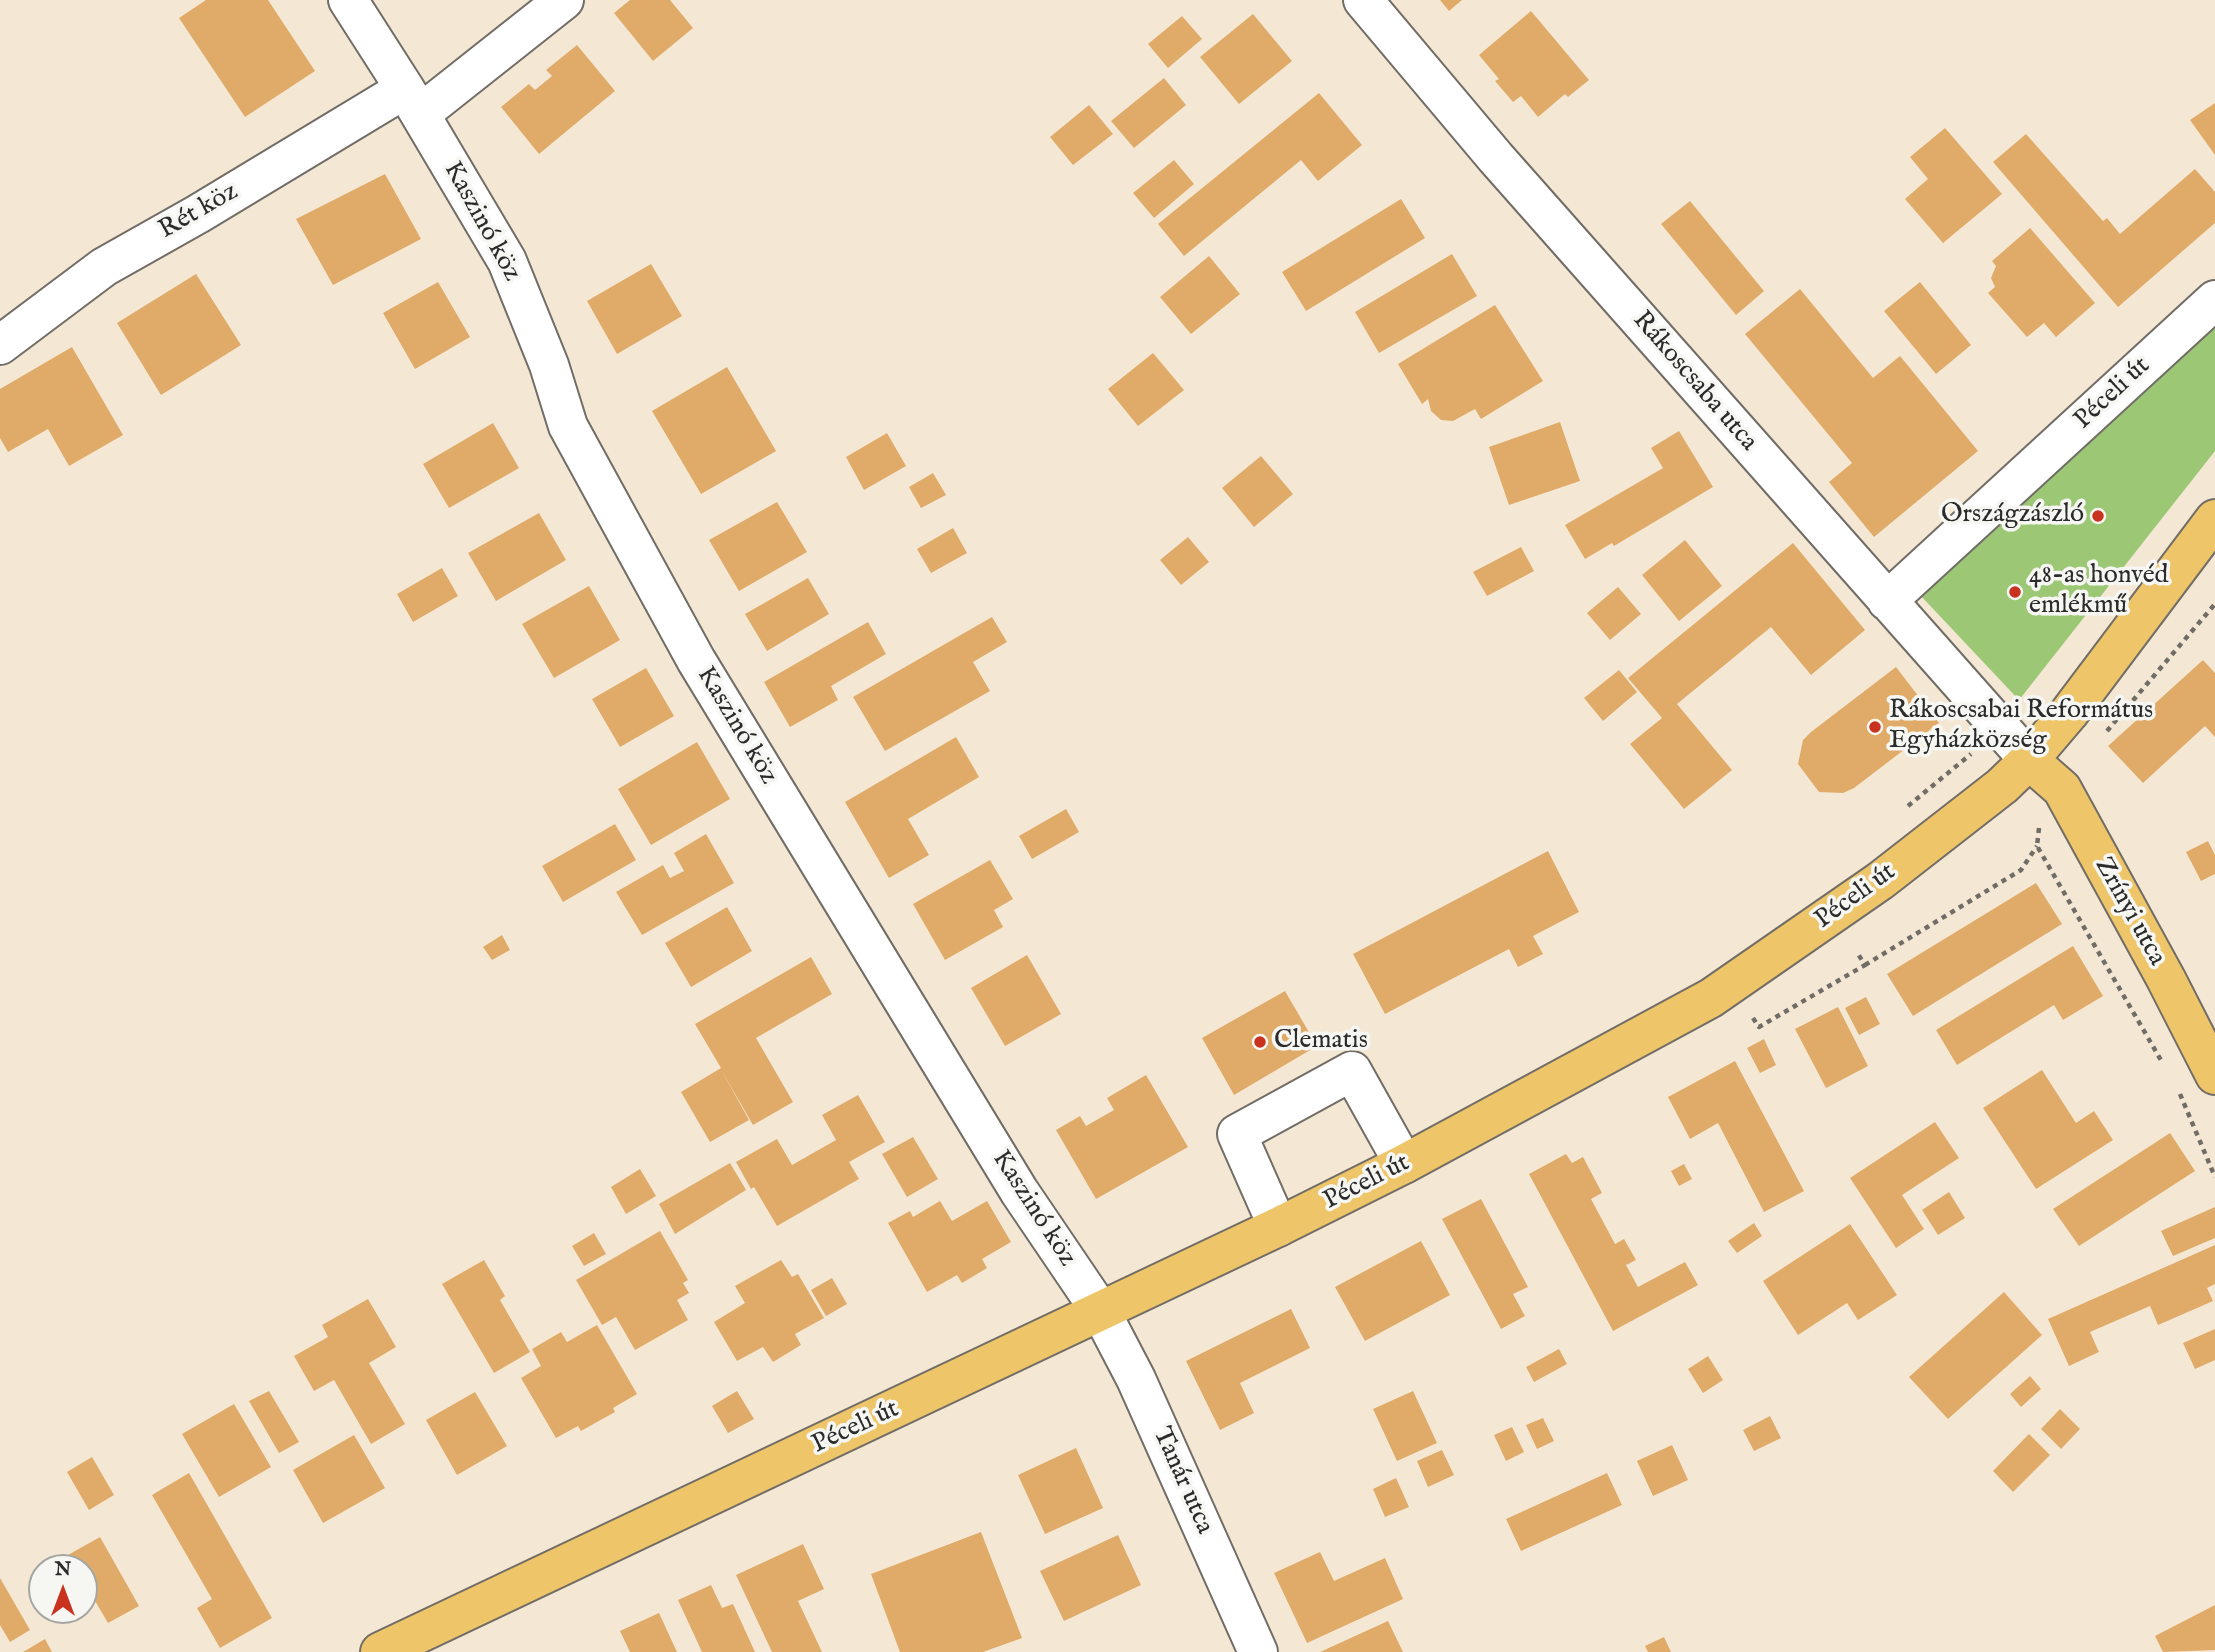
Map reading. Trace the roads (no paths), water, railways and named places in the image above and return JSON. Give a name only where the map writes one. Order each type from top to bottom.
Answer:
[{"type":"main road","name":"Péceli út","points":[[380,1652],[1278,1227],[1405,1164],[1711,998],[1880,881],[2003,786],[2069,713],[2215,519]]},
{"type":"main road","name":"Zrínyi utca","points":[[2029,760],[2062,789],[2215,1075]]},
{"type":"street","name":"Kaszinó köz","points":[[348,0],[413,102],[507,261],[549,365],[568,426],[696,660],[1019,1191],[1101,1312]]},
{"type":"street","points":[[413,102],[564,0]]},
{"type":"street","name":"Rákoscsaba utca","points":[[1363,0],[1496,158],[2029,760]]},
{"type":"street","name":"Rét köz","points":[[0,345],[104,267],[413,102]]},
{"type":"street","name":"Péceli út","points":[[1887,601],[2215,300]]},
{"type":"street","points":[[1278,1227],[1237,1133],[1352,1072],[1405,1164]]},
{"type":"street","name":"Tanár utca","points":[[1101,1312],[1136,1379],[1258,1652]]},
{"type":"place","name":"Országzászló","points":[[2098,516]]},
{"type":"place","name":"48-as honvéd emlékmű","points":[[2015,592]]},
{"type":"place","name":"Rákoscsabai Református Egyházközség","points":[[1875,727]]},
{"type":"place","name":"Clematis","points":[[1260,1042]]}]
